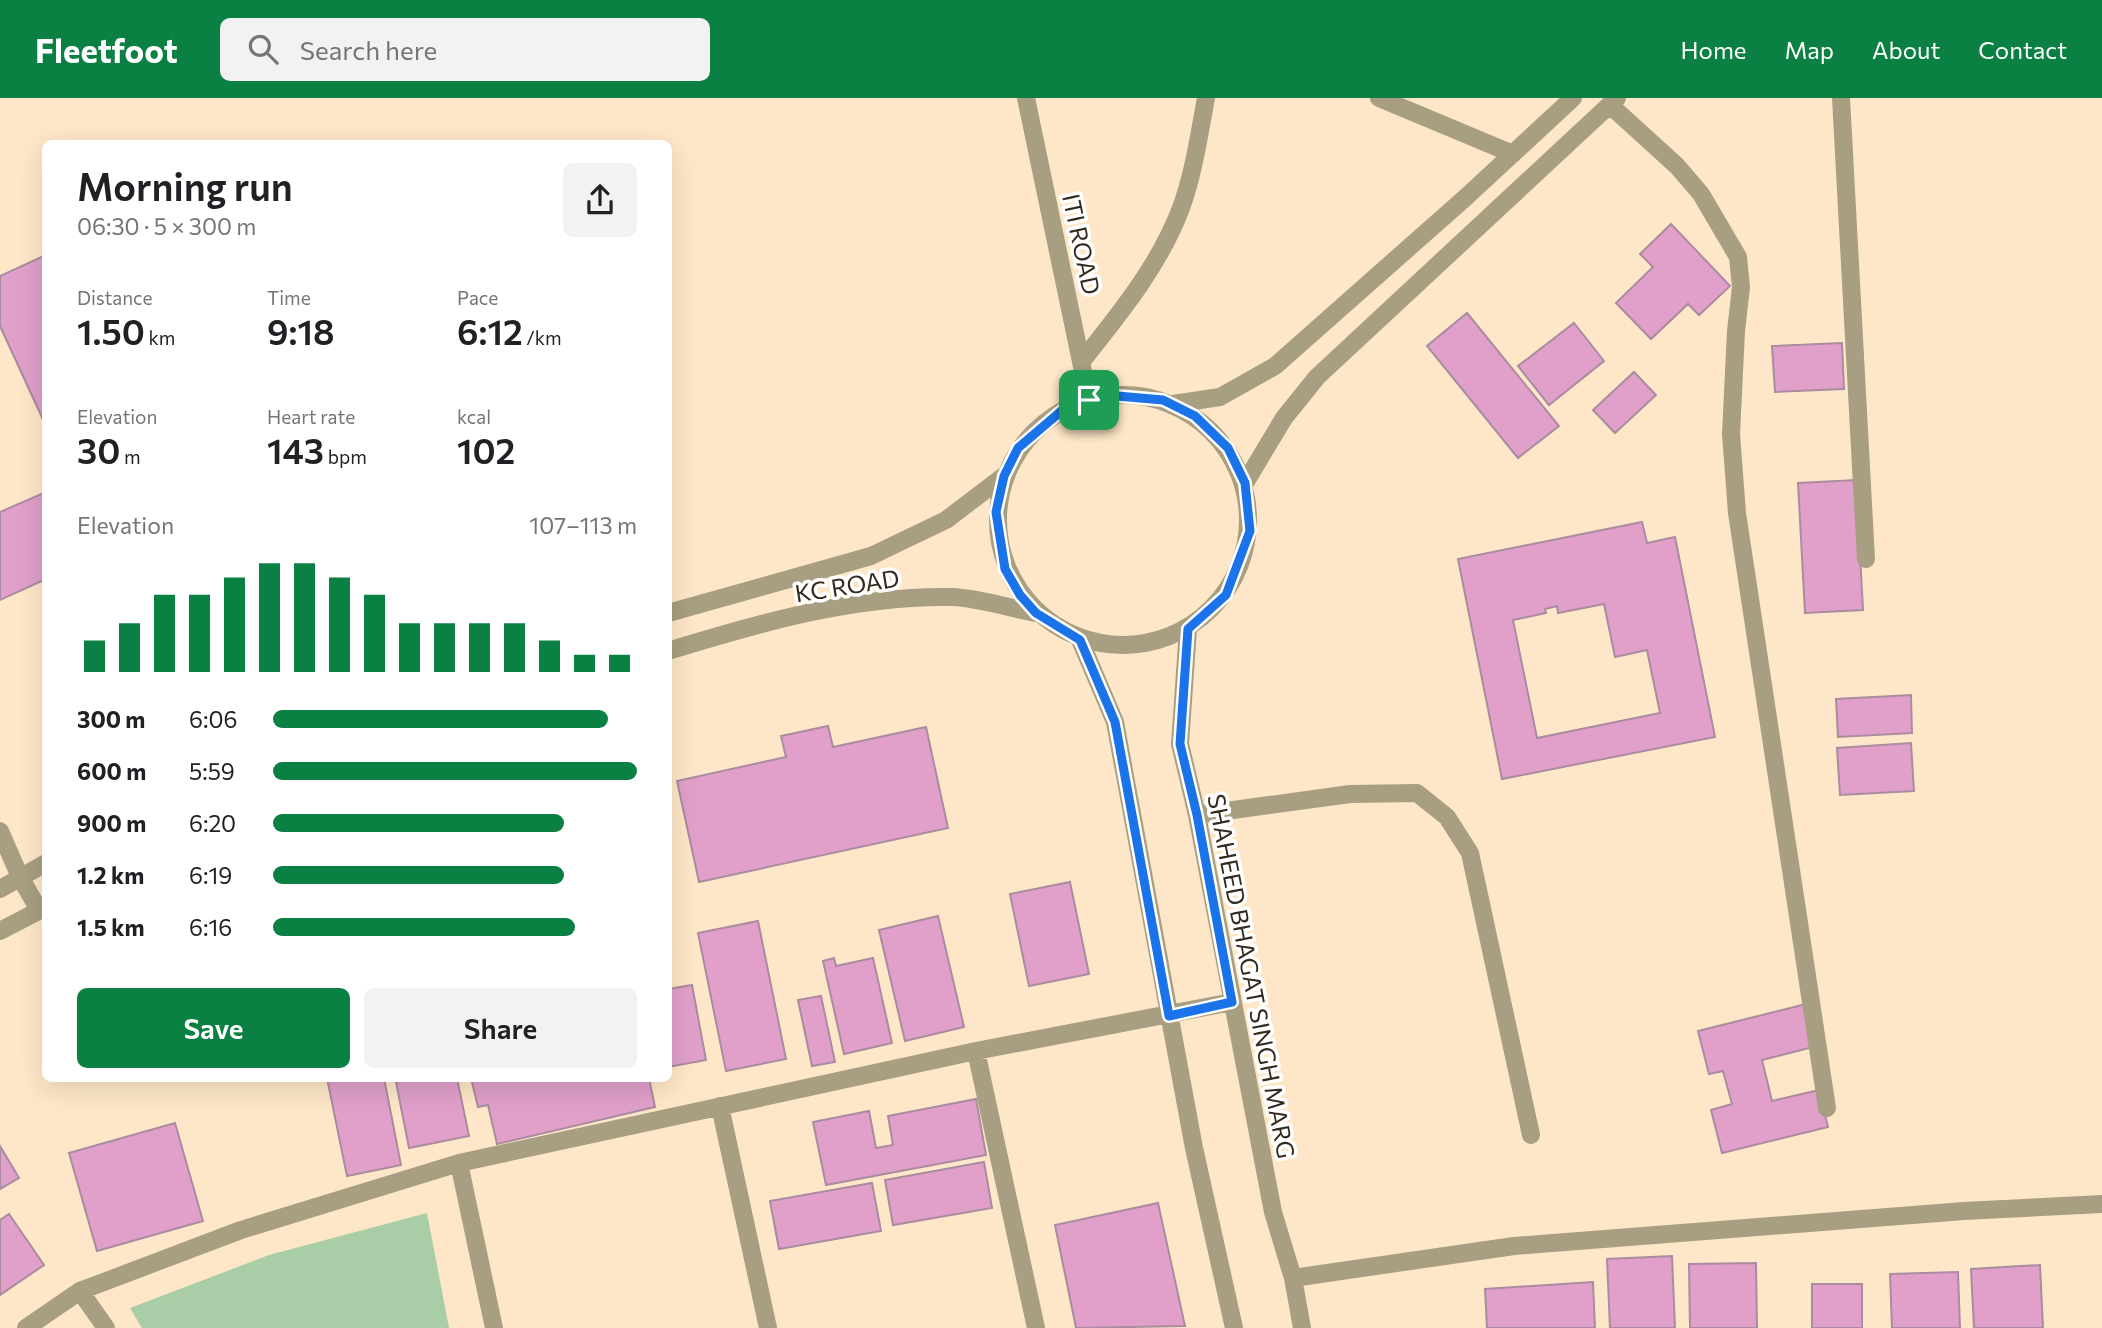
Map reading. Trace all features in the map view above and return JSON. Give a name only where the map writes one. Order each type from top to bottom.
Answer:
[{"type":"street","name":"ITI ROAD","points":[[1026,98],[1089,400]]},
{"type":"street","points":[[1082,361],[1132,298],[1151,268],[1180,209],[1193,168],[1206,98]]},
{"type":"street","points":[[1379,98],[1513,154]]},
{"type":"street","points":[[1173,404],[1220,397],[1275,366],[1573,98]]},
{"type":"street","points":[[1842,98],[1866,559]]},
{"type":"street","points":[[1245,483],[1284,418],[1317,377],[1614,102],[1677,166],[1701,194],[1738,257],[1741,287],[1731,434],[1737,513],[1827,1108]]},
{"type":"street","points":[[1106,395],[1163,400],[1173,404],[1195,416],[1228,448],[1245,483],[1250,531],[1226,595],[1188,629],[1134,646],[1080,640],[1036,613],[1020,595],[1005,569],[996,512],[1004,476],[1018,448],[1066,407],[1106,395]]},
{"type":"street","points":[[672,612],[872,556],[946,520],[1004,476]]},
{"type":"street","name":"KC ROAD","points":[[672,650],[749,626],[877,601],[954,597],[1036,613]]},
{"type":"street","name":"SHAHEED BHAGAT SINGH MARG","points":[[1188,629],[1180,744],[1197,815],[1273,1212],[1293,1278],[1302,1328]]},
{"type":"street","points":[[1080,640],[1115,722],[1194,1148],[1234,1328]]},
{"type":"street","points":[[1197,815],[1350,794],[1417,793],[1447,817],[1470,853],[1531,1135]]},
{"type":"street","points":[[0,831],[20,877],[42,908],[0,930]]},
{"type":"street","points":[[0,889],[42,865]]},
{"type":"street","points":[[26,1328],[80,1291],[241,1230],[459,1163],[976,1051],[1232,1002]]},
{"type":"street","points":[[976,1051],[1036,1328]]},
{"type":"street","points":[[720,1106],[768,1328]]},
{"type":"street","points":[[459,1163],[494,1328]]},
{"type":"street","points":[[1293,1278],[1514,1246],[2102,1203]]},
{"type":"street","points":[[80,1291],[106,1328]]},
{"type":"green space","points":[[427,1213],[449,1328],[142,1328],[130,1308],[269,1255]]},
{"type":"building","points":[[1671,224],[1730,286],[1699,315],[1688,304],[1651,339],[1616,303],[1653,267],[1640,254]]},
{"type":"building","points":[[42,257],[42,417],[0,326],[0,276]]},
{"type":"building","points":[[1467,313],[1559,426],[1518,458],[1427,346]]},
{"type":"building","points":[[1574,323],[1604,361],[1549,405],[1518,366]]},
{"type":"building","points":[[1842,343],[1844,389],[1775,392],[1772,346]]},
{"type":"building","points":[[1634,372],[1656,395],[1615,433],[1593,410]]},
{"type":"building","points":[[1856,480],[1863,610],[1805,613],[1798,483]]},
{"type":"building","points":[[42,494],[42,581],[0,600],[0,512]]},
{"type":"building","points":[[1642,522],[1647,543],[1675,537],[1715,737],[1502,779],[1458,559]],"holes":[[[1604,604],[1615,657],[1647,650],[1660,713],[1537,738],[1513,620],[1546,613],[1545,609],[1557,606],[1558,613]]]},
{"type":"building","points":[[1911,695],[1912,733],[1838,737],[1836,699]]},
{"type":"building","points":[[828,726],[833,747],[926,727],[948,828],[699,882],[677,781],[786,757],[781,736]]},
{"type":"building","points":[[1911,743],[1914,791],[1840,795],[1837,748]]},
{"type":"building","points":[[1070,882],[1089,974],[1029,986],[1010,894]]},
{"type":"building","points":[[938,916],[964,1027],[905,1041],[879,930]]},
{"type":"building","points":[[758,921],[786,1059],[726,1071],[698,933]]},
{"type":"building","points":[[834,958],[836,966],[873,958],[892,1043],[844,1054],[823,961]]},
{"type":"building","points":[[692,985],[706,1060],[672,1066],[672,988]]},
{"type":"building","points":[[821,996],[835,1062],[812,1066],[798,1000]]},
{"type":"building","points":[[1806,1004],[1817,1046],[1762,1060],[1772,1101],[1819,1090],[1828,1127],[1722,1153],[1711,1110],[1732,1104],[1723,1071],[1709,1074],[1698,1031]]},
{"type":"building","points":[[328,1082],[385,1082],[401,1165],[347,1176]]},
{"type":"building","points":[[396,1082],[458,1082],[469,1136],[409,1148]]},
{"type":"building","points":[[472,1082],[650,1082],[655,1107],[497,1144],[488,1105],[478,1107]]},
{"type":"building","points":[[976,1099],[986,1155],[826,1185],[813,1122],[869,1111],[876,1148],[893,1145],[888,1116]]},
{"type":"building","points":[[175,1123],[203,1221],[97,1251],[69,1153]]},
{"type":"building","points":[[0,1146],[19,1178],[0,1189]]},
{"type":"building","points":[[984,1162],[992,1208],[893,1225],[885,1180]]},
{"type":"building","points":[[872,1183],[881,1231],[779,1249],[770,1201]]},
{"type":"building","points":[[1158,1203],[1185,1326],[1076,1328],[1055,1225]]},
{"type":"building","points":[[9,1214],[44,1265],[0,1295],[0,1220]]},
{"type":"building","points":[[1672,1256],[1675,1328],[1610,1328],[1607,1259]]},
{"type":"building","points":[[1756,1263],[1757,1328],[1690,1328],[1689,1264]]},
{"type":"building","points":[[2040,1265],[2043,1328],[1974,1328],[1971,1269]]},
{"type":"building","points":[[1958,1272],[1960,1328],[1892,1328],[1890,1274]]},
{"type":"building","points":[[1593,1282],[1595,1328],[1487,1328],[1485,1289]]},
{"type":"building","points":[[1812,1284],[1862,1284],[1862,1328],[1812,1328]]},
{"type":"route","points":[[1106,395],[1163,400],[1173,404],[1195,416],[1228,448],[1245,483],[1250,531],[1226,595],[1188,629],[1180,744],[1197,815],[1232,1002],[1169,1016],[1115,722],[1080,640],[1036,613],[1020,595],[1005,569],[996,512],[1004,476],[1018,448],[1066,407],[1089,400],[1106,395]]}]
